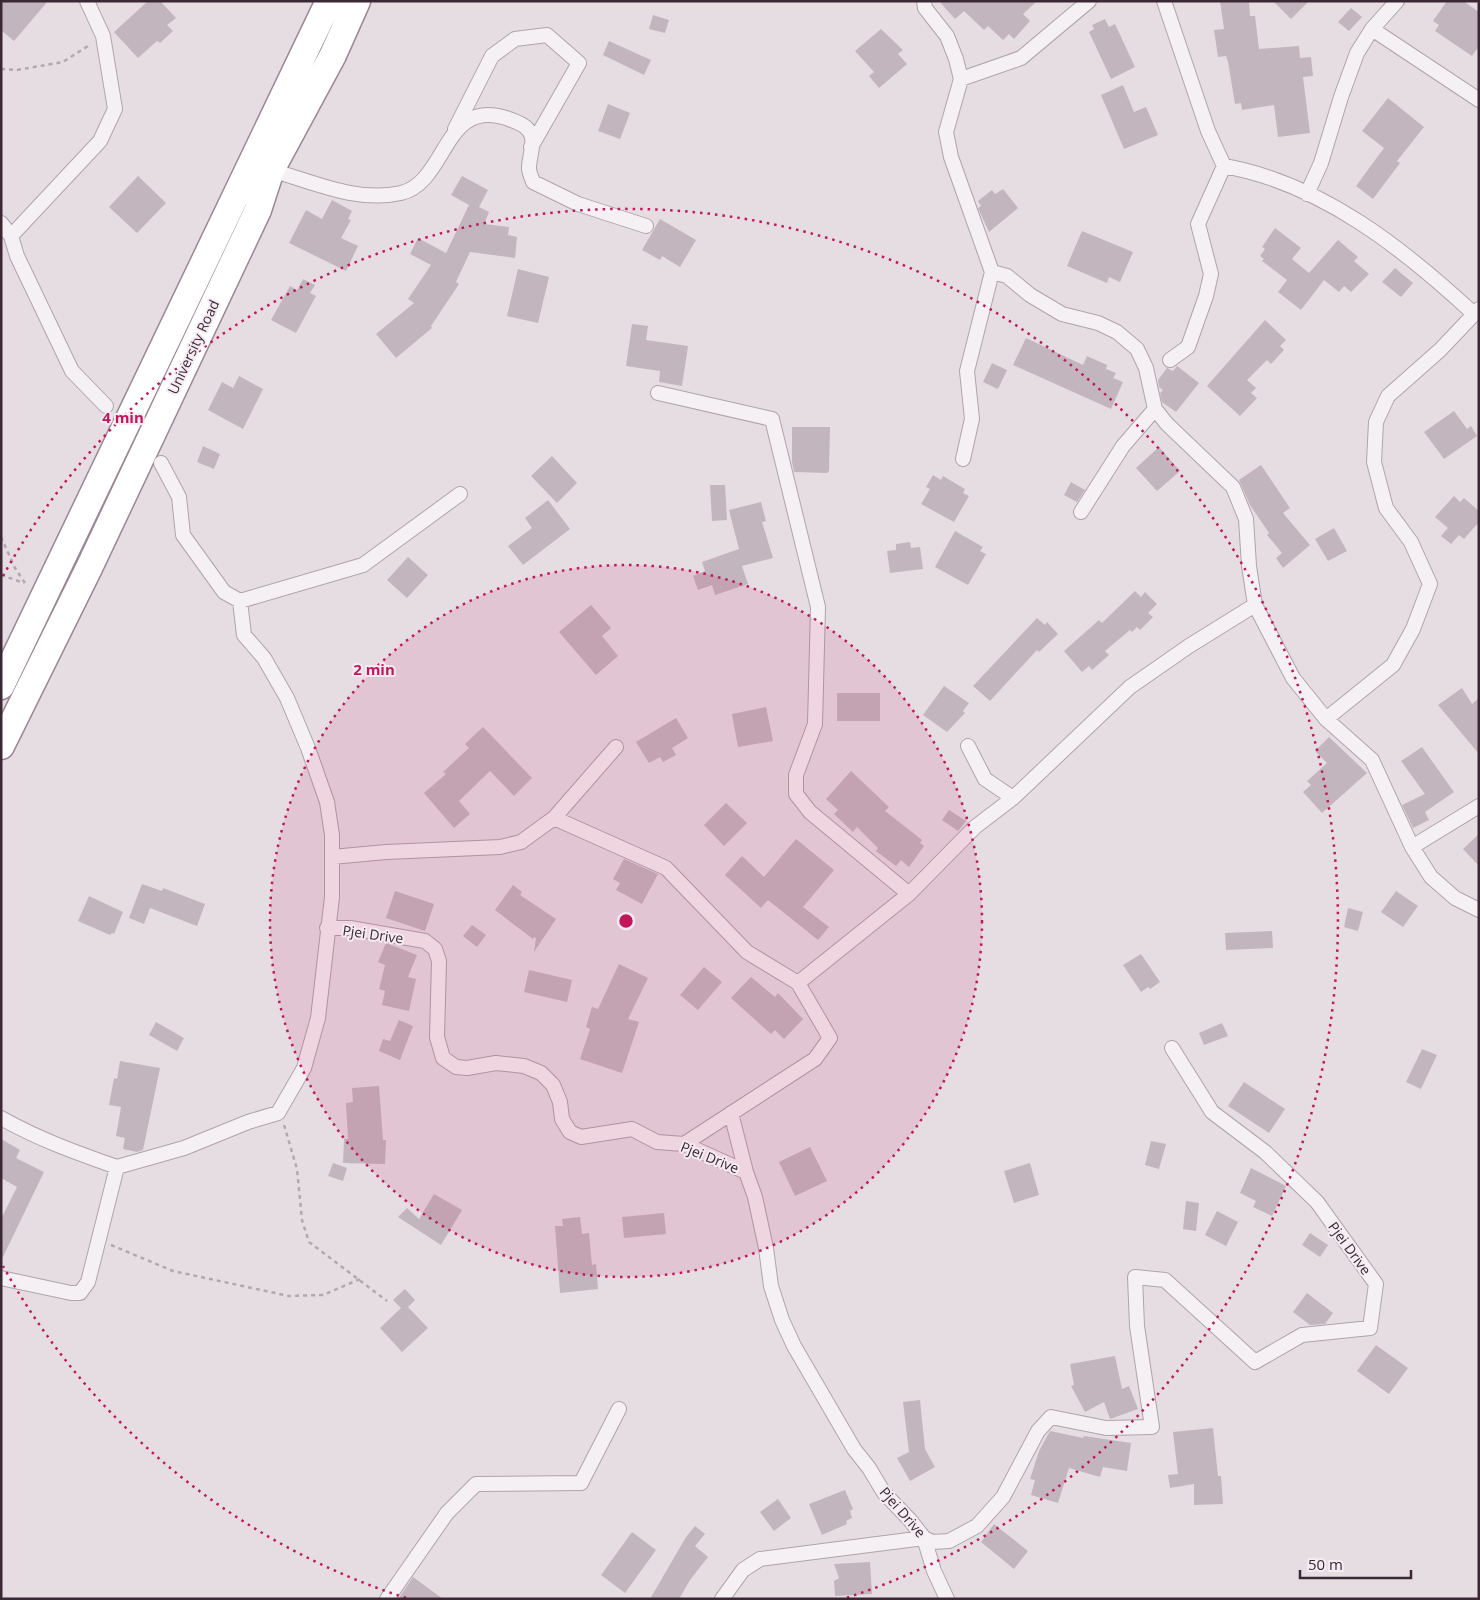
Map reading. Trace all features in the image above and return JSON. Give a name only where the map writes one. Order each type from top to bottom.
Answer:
[{"type":"highway","name":"University Road","points":[[1,686],[329,1]]},
{"type":"highway","name":"University Road","points":[[1,746],[89,568],[250,227],[271,170],[333,55],[357,1]]},
{"type":"street","points":[[11,236],[100,141],[115,109],[103,36],[87,1]]},
{"type":"street","points":[[924,1],[925,8],[947,36],[961,79],[946,132],[958,180],[992,272],[967,371],[972,419],[963,459]]},
{"type":"street","points":[[961,79],[1021,58],[1089,1]]},
{"type":"street","points":[[1164,1],[1208,132],[1224,166],[1198,224],[1211,274],[1206,296],[1188,347],[1170,360]]},
{"type":"street","points":[[1307,194],[1321,163],[1341,96],[1357,53],[1372,29],[1397,1]]},
{"type":"street","points":[[1372,29],[1479,100]]},
{"type":"street","points":[[271,170],[364,197],[401,193],[420,184],[451,136],[492,56],[516,39],[547,35],[579,63],[531,147]]},
{"type":"street","points":[[451,136],[472,118],[486,113],[523,124],[532,137],[529,169],[533,182],[578,204],[646,226]]},
{"type":"street","points":[[1224,166],[1272,179],[1352,217],[1389,242],[1476,311],[1440,350],[1388,396],[1376,422],[1374,462],[1386,508],[1411,542],[1430,584],[1412,629],[1393,665],[1326,719]]},
{"type":"street","points":[[1,223],[11,236],[17,256],[72,371],[106,406]]},
{"type":"street","points":[[992,272],[1007,276],[1030,295],[1062,314],[1098,323],[1117,332],[1137,349],[1146,368],[1155,409],[1167,424],[1233,487],[1246,519],[1249,566],[1255,605],[1293,678],[1326,719],[1372,760],[1412,847],[1431,877],[1455,898],[1479,910]]},
{"type":"street","points":[[658,393],[772,419],[818,607],[815,724],[796,774],[796,794],[810,812],[909,894]]},
{"type":"street","points":[[1081,512],[1122,446],[1155,409]]},
{"type":"street","points":[[161,463],[179,496],[183,535],[224,592],[240,601],[363,565],[460,494]]},
{"type":"street","points":[[1,1118],[66,1150],[117,1167],[184,1148],[248,1122],[278,1113],[300,1076],[307,1060],[318,1018],[332,897],[332,857],[327,802],[287,698],[264,658],[244,635],[240,601]]},
{"type":"street","points":[[798,984],[909,894],[975,827],[1013,798],[1130,687],[1189,646],[1255,605]]},
{"type":"street","points":[[968,746],[985,779],[1013,798]]},
{"type":"street","points":[[332,857],[386,852],[500,848],[521,842],[554,818],[616,747]]},
{"type":"street","points":[[1412,847],[1479,806]]},
{"type":"street","points":[[554,818],[666,868],[747,952],[798,984],[830,1038],[815,1059],[684,1144]]},
{"type":"street","name":"Pjei Drive","points":[[327,928],[350,928],[424,941],[435,949],[439,960],[437,1037],[443,1058],[456,1067],[467,1068],[496,1063],[524,1066],[541,1073],[553,1085],[560,1102],[562,1118],[570,1132],[581,1137],[632,1128],[658,1142],[684,1144],[746,1172],[755,1197],[766,1248],[771,1286],[782,1320],[794,1346],[854,1449],[869,1468],[884,1493],[924,1538],[932,1542],[949,1541],[977,1526],[1003,1497],[1038,1431],[1051,1417],[1106,1428],[1152,1428],[1137,1326],[1136,1277],[1165,1280],[1255,1362],[1302,1335],[1370,1328],[1376,1284],[1316,1202],[1265,1152],[1212,1112],[1172,1048]]},
{"type":"street","points":[[731,1113],[746,1172]]},
{"type":"street","points":[[1,1278],[71,1293],[80,1293],[88,1282],[117,1167]]},
{"type":"street","points":[[387,1599],[447,1513],[476,1484],[581,1482],[620,1409]]},
{"type":"street","points":[[722,1599],[743,1570],[760,1559],[924,1538],[947,1599]]},
{"type":"path","points":[[1,69],[17,70],[63,62],[103,36]]},
{"type":"path","points":[[1,537],[15,568],[39,606]]},
{"type":"path","points":[[1,575],[25,583]]},
{"type":"path","points":[[278,1113],[285,1128],[298,1169],[302,1220],[309,1242],[387,1301]]},
{"type":"path","points":[[99,1241],[173,1271],[289,1296],[324,1295],[360,1279]]},
{"type":"building","points":[[1,1],[48,1],[14,41],[1,30]]},
{"type":"building","points":[[148,1],[160,1],[176,18],[167,25],[173,31],[160,43],[157,41],[138,58],[114,32]]},
{"type":"building","points":[[939,1],[1037,1],[1023,14],[1030,21],[1014,39],[1009,34],[1003,40],[988,26],[984,30],[964,11],[955,19]]},
{"type":"building","points":[[1220,1],[1249,1],[1250,16],[1255,16],[1259,49],[1299,46],[1300,58],[1311,57],[1313,76],[1303,77],[1310,133],[1278,137],[1274,105],[1242,110],[1241,103],[1235,104],[1228,62],[1226,56],[1218,57],[1214,30],[1224,29]]},
{"type":"building","points":[[1273,1],[1309,1],[1291,19]]},
{"type":"building","points":[[1447,1],[1463,1],[1479,12],[1479,46],[1472,56],[1435,31],[1439,25],[1433,21]]},
{"type":"building","points":[[1351,8],[1362,17],[1349,31],[1338,22]]},
{"type":"building","points":[[653,15],[669,20],[665,33],[649,29]]},
{"type":"building","points":[[1105,19],[1109,27],[1115,24],[1135,67],[1111,79],[1089,32],[1094,29],[1092,25]]},
{"type":"building","points":[[881,29],[903,50],[898,54],[907,64],[879,88],[869,76],[874,72],[855,51]]},
{"type":"building","points":[[609,41],[651,60],[644,75],[603,55]]},
{"type":"building","points":[[1123,85],[1134,112],[1146,107],[1158,135],[1124,149],[1101,95]]},
{"type":"building","points":[[1388,98],[1424,127],[1397,161],[1400,163],[1373,199],[1356,186],[1384,148],[1362,131]]},
{"type":"building","points":[[608,104],[630,113],[620,139],[598,131]]},
{"type":"building","points":[[138,176],[166,203],[137,233],[109,207]]},
{"type":"building","points":[[462,176],[488,190],[479,207],[489,212],[484,224],[509,227],[508,235],[517,237],[515,258],[470,252],[456,282],[459,284],[431,326],[432,328],[396,358],[376,334],[414,303],[408,299],[431,265],[410,254],[418,238],[446,253],[469,205],[451,195]]},
{"type":"building","points":[[1003,189],[1018,208],[989,232],[978,208],[981,206],[978,201],[992,190],[995,194]]},
{"type":"building","points":[[332,200],[352,211],[348,219],[351,220],[341,238],[358,246],[346,271],[289,243],[306,210],[322,219]]},
{"type":"building","points":[[660,219],[696,240],[680,267],[662,256],[660,260],[642,250]]},
{"type":"building","points":[[1275,228],[1301,248],[1292,259],[1309,273],[1338,240],[1358,257],[1354,261],[1369,274],[1351,292],[1344,286],[1339,292],[1324,280],[1301,310],[1278,292],[1287,280],[1262,261],[1264,259],[1260,256],[1265,249],[1262,247]]},
{"type":"building","points":[[1082,231],[1133,252],[1120,282],[1109,277],[1107,283],[1067,266]]},
{"type":"building","points":[[1395,268],[1413,283],[1401,297],[1382,282]]},
{"type":"building","points":[[518,269],[549,277],[538,323],[507,316]]},
{"type":"building","points":[[303,279],[315,285],[310,293],[316,296],[296,333],[271,320],[290,286],[297,290]]},
{"type":"building","points":[[1265,320],[1286,340],[1280,346],[1284,350],[1271,364],[1267,360],[1247,380],[1256,388],[1251,393],[1257,398],[1240,416],[1207,386]]},
{"type":"building","points":[[632,324],[648,326],[646,340],[688,346],[682,386],[659,382],[660,371],[626,366]]},
{"type":"building","points":[[1026,338],[1083,365],[1087,356],[1107,365],[1106,369],[1116,373],[1113,378],[1123,382],[1111,409],[1013,365]]},
{"type":"building","points":[[992,363],[1007,370],[998,389],[983,382]]},
{"type":"building","points":[[1177,366],[1199,383],[1176,412],[1162,402],[1160,393],[1163,390],[1159,387],[1158,380],[1167,368],[1173,371]]},
{"type":"building","points":[[239,376],[263,389],[243,429],[208,410],[222,382],[233,388]]},
{"type":"building","points":[[1454,411],[1467,429],[1471,426],[1477,436],[1444,459],[1424,432]]},
{"type":"building","points":[[792,427],[830,427],[829,471],[827,473],[794,472],[792,462]]},
{"type":"building","points":[[203,446],[220,454],[214,469],[197,462]]},
{"type":"building","points":[[1159,447],[1180,471],[1157,491],[1136,468]]},
{"type":"building","points":[[552,456],[577,483],[557,503],[531,476]]},
{"type":"building","points":[[1261,465],[1290,508],[1283,513],[1310,545],[1283,568],[1276,558],[1282,553],[1267,535],[1269,533],[1250,505],[1239,480]]},
{"type":"building","points":[[933,475],[941,480],[943,476],[965,489],[963,493],[969,496],[954,522],[921,504],[930,489],[926,487]]},
{"type":"building","points":[[1071,482],[1085,490],[1077,502],[1064,495]]},
{"type":"building","points":[[710,485],[725,485],[727,520],[712,521]]},
{"type":"building","points":[[1454,496],[1460,502],[1464,498],[1479,511],[1479,522],[1464,539],[1459,535],[1451,544],[1441,536],[1448,528],[1435,517]]},
{"type":"building","points":[[548,500],[570,529],[523,565],[508,546],[532,528],[525,518]]},
{"type":"building","points":[[761,502],[766,521],[762,522],[773,558],[742,566],[748,584],[715,595],[712,585],[698,590],[693,576],[705,571],[702,562],[739,549],[729,510]]},
{"type":"building","points":[[1334,528],[1347,551],[1328,561],[1315,539]]},
{"type":"building","points":[[955,531],[983,547],[980,551],[986,554],[968,585],[935,567]]},
{"type":"building","points":[[910,542],[911,548],[920,547],[923,569],[890,573],[887,551],[896,550],[896,544]]},
{"type":"building","points":[[408,557],[428,575],[407,598],[387,580]]},
{"type":"building","points":[[1135,591],[1141,597],[1145,592],[1157,604],[1148,613],[1153,617],[1140,630],[1137,627],[1132,632],[1130,630],[1105,651],[1109,655],[1092,670],[1089,666],[1082,672],[1064,651],[1099,620],[1102,623]]},
{"type":"building","points":[[591,605],[611,628],[602,636],[618,656],[596,675],[559,632]]},
{"type":"building","points":[[1037,618],[1045,625],[1047,622],[1058,634],[1039,652],[1037,650],[990,701],[973,686]]},
{"type":"building","points":[[944,686],[969,703],[963,711],[965,713],[947,732],[923,715]]},
{"type":"building","points":[[1462,688],[1472,704],[1479,698],[1479,754],[1438,705]]},
{"type":"building","points":[[837,693],[880,693],[880,721],[837,721]]},
{"type":"building","points":[[766,707],[773,741],[738,747],[732,714]]},
{"type":"building","points":[[676,718],[688,738],[672,748],[676,755],[663,762],[660,757],[649,763],[636,742]]},
{"type":"building","points":[[483,727],[532,778],[514,796],[490,771],[459,801],[470,814],[454,828],[424,793],[446,774],[443,772],[469,748],[465,744]]},
{"type":"building","points":[[1329,737],[1367,773],[1322,813],[1303,792],[1311,785],[1307,781],[1327,763],[1315,751]]},
{"type":"building","points":[[1422,747],[1454,792],[1425,812],[1429,820],[1413,828],[1402,805],[1425,794],[1401,761]]},
{"type":"building","points":[[851,771],[889,807],[885,811],[922,840],[920,843],[924,846],[909,867],[901,860],[896,866],[876,851],[878,848],[857,827],[853,832],[834,814],[838,810],[826,799]]},
{"type":"building","points":[[726,803],[747,823],[724,846],[704,825]]},
{"type":"building","points":[[949,810],[966,821],[958,831],[942,820]]},
{"type":"building","points":[[1479,834],[1479,866],[1463,849]]},
{"type":"building","points":[[796,839],[834,870],[803,907],[829,927],[818,940],[768,900],[761,908],[725,875],[742,856],[764,877]]},
{"type":"building","points":[[624,859],[658,874],[642,904],[616,890],[620,883],[613,879]]},
{"type":"building","points":[[142,884],[162,891],[163,888],[205,904],[197,926],[150,908],[144,924],[129,918]]},
{"type":"building","points":[[513,885],[522,892],[520,895],[556,919],[534,952],[536,938],[534,937],[533,939],[495,910]]},
{"type":"building","points":[[395,891],[434,904],[425,931],[386,918]]},
{"type":"building","points":[[1396,891],[1418,906],[1403,927],[1381,912]]},
{"type":"building","points":[[89,896],[123,912],[114,934],[110,935],[78,921]]},
{"type":"building","points":[[1348,908],[1363,912],[1358,931],[1344,927]]},
{"type":"building","points":[[472,925],[486,935],[477,947],[463,936]]},
{"type":"building","points":[[1272,931],[1273,948],[1226,950],[1225,933]]},
{"type":"building","points":[[386,943],[417,955],[408,977],[416,979],[409,1011],[382,1005],[385,991],[379,989],[385,965],[378,962]]},
{"type":"building","points":[[1141,954],[1160,982],[1150,989],[1148,987],[1141,992],[1123,965]]},
{"type":"building","points":[[619,964],[648,978],[628,1019],[639,1022],[622,1073],[580,1059],[590,1029],[586,1027],[592,1007],[598,1009]]},
{"type":"building","points":[[704,967],[722,982],[698,1010],[680,995]]},
{"type":"building","points":[[529,970],[572,980],[567,1002],[524,992]]},
{"type":"building","points":[[751,977],[775,997],[778,993],[803,1019],[784,1039],[775,1030],[771,1034],[731,998]]},
{"type":"building","points":[[399,1020],[413,1026],[400,1060],[379,1051],[383,1039],[390,1041]]},
{"type":"building","points":[[156,1022],[184,1038],[177,1051],[149,1035]]},
{"type":"building","points":[[1222,1023],[1228,1036],[1204,1045],[1199,1033]]},
{"type":"building","points":[[1422,1049],[1437,1055],[1421,1089],[1406,1082]]},
{"type":"building","points":[[120,1061],[160,1068],[143,1150],[137,1152],[123,1149],[125,1138],[116,1136],[121,1107],[109,1105],[114,1078],[117,1079]]},
{"type":"building","points":[[1244,1082],[1285,1109],[1269,1133],[1228,1106]]},
{"type":"building","points":[[379,1086],[383,1140],[386,1140],[385,1164],[343,1163],[344,1139],[348,1139],[346,1103],[353,1102],[352,1088]]},
{"type":"building","points":[[1,1139],[20,1150],[16,1158],[44,1172],[1,1261],[1,1219],[17,1187],[1,1178]]},
{"type":"building","points":[[1151,1141],[1166,1144],[1159,1169],[1145,1165]]},
{"type":"building","points":[[810,1147],[827,1181],[795,1196],[779,1162]]},
{"type":"building","points":[[333,1163],[347,1168],[343,1181],[328,1176]]},
{"type":"building","points":[[1030,1163],[1039,1195],[1014,1203],[1004,1171]]},
{"type":"building","points":[[1251,1168],[1286,1186],[1272,1216],[1253,1207],[1256,1201],[1240,1193]]},
{"type":"building","points":[[434,1194],[462,1210],[441,1245],[398,1217],[407,1208],[419,1219]]},
{"type":"building","points":[[1186,1201],[1199,1203],[1196,1231],[1183,1229]]},
{"type":"building","points":[[1217,1211],[1238,1222],[1226,1246],[1205,1235]]},
{"type":"building","points":[[664,1213],[666,1234],[624,1238],[622,1217]]},
{"type":"building","points":[[580,1217],[582,1234],[589,1233],[592,1265],[596,1264],[598,1289],[560,1293],[555,1226],[563,1226],[562,1219]]},
{"type":"building","points":[[1310,1233],[1328,1245],[1320,1257],[1302,1245]]},
{"type":"building","points":[[405,1289],[415,1300],[408,1307],[428,1328],[402,1352],[380,1328],[401,1308],[393,1300]]},
{"type":"building","points":[[1307,1293],[1333,1313],[1325,1324],[1310,1325],[1293,1312]]},
{"type":"building","points":[[1376,1345],[1408,1368],[1389,1394],[1357,1371]]},
{"type":"building","points":[[1115,1356],[1122,1389],[1129,1386],[1138,1409],[1110,1419],[1104,1402],[1085,1412],[1071,1386],[1074,1385],[1070,1364]]},
{"type":"building","points":[[920,1400],[925,1449],[935,1467],[910,1481],[897,1458],[909,1452],[903,1402]]},
{"type":"building","points":[[1213,1428],[1218,1476],[1221,1476],[1223,1504],[1194,1505],[1194,1484],[1170,1488],[1168,1475],[1178,1474],[1173,1432]]},
{"type":"building","points":[[1050,1431],[1083,1438],[1084,1436],[1131,1443],[1127,1471],[1103,1467],[1100,1477],[1069,1468],[1058,1503],[1031,1495],[1035,1480],[1030,1479],[1039,1451]]},
{"type":"building","points":[[845,1490],[853,1509],[850,1511],[852,1518],[846,1521],[847,1524],[822,1535],[809,1504]]},
{"type":"building","points":[[778,1499],[791,1518],[774,1531],[760,1512]]},
{"type":"building","points":[[994,1524],[1028,1551],[1014,1569],[981,1542]]},
{"type":"building","points":[[695,1526],[705,1534],[695,1546],[708,1557],[690,1580],[679,1599],[650,1599],[686,1537]]},
{"type":"building","points":[[632,1532],[656,1550],[625,1593],[601,1575]]},
{"type":"building","points":[[870,1562],[872,1594],[835,1596],[834,1581],[839,1578],[834,1564]]},
{"type":"building","points":[[413,1577],[443,1599],[398,1599]]}]
